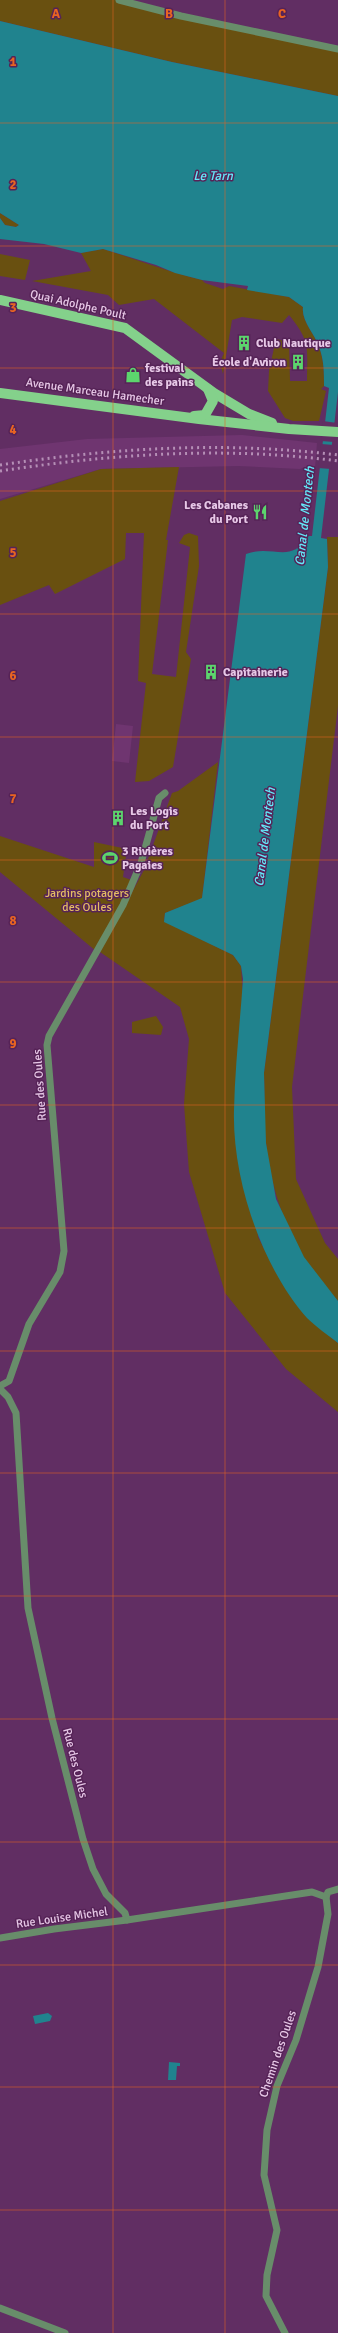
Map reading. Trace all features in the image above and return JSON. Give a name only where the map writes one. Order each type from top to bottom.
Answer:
[{"type":"main road","name":"Quai Adolphe Poult","points":[[0,300],[125,328],[207,387],[253,416],[289,429]]},
{"type":"main road","name":"Avenue Marceau Hamecher","points":[[186,418],[205,415],[213,401],[207,387]]},
{"type":"main road","name":"Avenue Marceau Hamecher","points":[[0,393],[186,418],[289,429]]},
{"type":"main road","points":[[289,429],[338,432]]},
{"type":"street","points":[[119,0],[181,16],[338,49]]},
{"type":"street","name":"Rue des Oules","points":[[127,1920],[125,1914],[106,1894],[93,1869],[83,1839],[52,1718],[28,1608],[16,1413],[8,1397],[0,1387],[9,1381],[29,1324],[60,1272],[64,1251],[47,1045],[53,1029],[123,905],[141,863],[159,798],[165,793]]},
{"type":"street","points":[[127,1920],[312,1892],[326,1897],[328,1892],[338,1889]]},
{"type":"street","name":"Chemin des Oules","points":[[285,2333],[266,2296],[267,2275],[277,2230],[264,2175],[267,2130],[277,2086],[296,2040],[318,1967],[328,1914],[326,1897]]},
{"type":"street","name":"Rue Louise Michel","points":[[0,1938],[54,1929],[127,1920]]},
{"type":"street","points":[[0,2308],[65,2333]]},
{"type":"shaded area","points":[[242,435],[317,443],[315,468],[305,467],[300,469],[238,466],[101,469],[0,499],[0,449],[87,439]]},
{"type":"shaded area","points":[[116,724],[133,726],[129,763],[112,761]]},
{"type":"green space","points":[[0,0],[119,0],[338,49],[338,96],[172,62],[0,21]]},
{"type":"green space","points":[[0,213],[19,225],[16,227],[5,225],[0,218]]},
{"type":"green space","points":[[103,249],[202,280],[205,283],[223,289],[229,286],[289,297],[303,307],[304,317],[317,342],[323,361],[324,386],[321,389],[326,391],[319,421],[293,421],[285,418],[268,391],[269,371],[276,339],[289,342],[290,381],[307,381],[306,346],[301,332],[289,315],[282,323],[242,317],[232,320],[223,374],[220,362],[224,353],[154,299],[119,305],[108,295],[32,281],[91,271],[81,253]]},
{"type":"green space","points":[[0,254],[30,260],[25,280],[0,276]]},
{"type":"green space","points":[[179,467],[166,540],[168,540],[152,674],[176,677],[190,547],[179,543],[184,535],[189,533],[198,536],[199,566],[186,652],[191,659],[173,767],[149,781],[135,782],[146,683],[138,681],[144,533],[126,533],[125,559],[55,594],[49,585],[0,605],[0,501],[101,469]]},
{"type":"green space","points":[[327,537],[338,537],[338,706],[292,1087],[296,1179],[325,1243],[338,1259],[338,1301],[323,1285],[310,1267],[288,1228],[280,1207],[269,1165],[264,1117],[264,1073],[328,567]]},
{"type":"green space","points":[[218,762],[202,899],[165,913],[164,921],[233,955],[241,966],[258,1237],[277,1274],[308,1318],[338,1343],[338,1412],[286,1369],[225,1293],[189,1172],[184,1104],[189,1039],[180,1007],[100,952],[144,870],[172,793],[178,791]]},
{"type":"green space","name":"Jardins potagers des Oules","points":[[0,836],[94,867],[94,842],[127,849],[123,877],[134,881],[96,951],[0,872]]},
{"type":"green space","points":[[156,1016],[163,1027],[161,1035],[132,1033],[132,1022]]},
{"type":"water","points":[[0,21],[172,62],[338,96],[338,392],[321,538],[327,539],[328,567],[264,1073],[266,1143],[276,1199],[304,1257],[338,1301],[338,1343],[307,1318],[291,1297],[276,1273],[252,1220],[244,1192],[238,1164],[234,1110],[236,1061],[243,979],[241,966],[233,955],[164,922],[165,913],[202,898],[246,554],[264,551],[288,552],[295,550],[301,545],[307,536],[312,536],[329,388],[324,386],[324,371],[321,352],[304,317],[303,307],[289,297],[247,290],[248,286],[202,280],[175,273],[156,265],[103,249],[81,253],[44,244],[0,239],[0,218],[5,225],[16,227],[19,225],[0,213]]},
{"type":"water","points":[[48,2013],[52,2016],[50,2021],[35,2024],[33,2016]]},
{"type":"water","points":[[169,2062],[180,2063],[180,2066],[177,2066],[176,2080],[168,2080]]},
{"type":"pier","points":[[323,421],[337,423],[334,442],[321,441]]},
{"type":"pier","points":[[321,444],[334,445],[331,469],[318,468]]},
{"type":"railway","points":[[0,465],[84,454],[169,448],[253,448],[338,455]]},
{"type":"railway","points":[[0,471],[84,460],[169,454],[253,454],[296,456],[338,461]]},
{"type":"place","name":"Club Nautique","points":[[244,343]]},
{"type":"place","name":"École d'Aviron","points":[[298,362]]},
{"type":"place","name":"festival des pains","points":[[133,375]]},
{"type":"place","name":"Les Cabanes du Port","points":[[260,512]]},
{"type":"place","name":"Capitainerie","points":[[211,672]]},
{"type":"place","name":"Les Logis du Port","points":[[118,818]]},
{"type":"place","name":"3 Rivières Pagaies","points":[[110,858]]},
{"type":"water label","name":"Le Tarn","points":[[213,176]]},
{"type":"water label","name":"Canal de Montech","points":[[305,516]]},
{"type":"water label","name":"Canal de Montech","points":[[265,837]]}]
